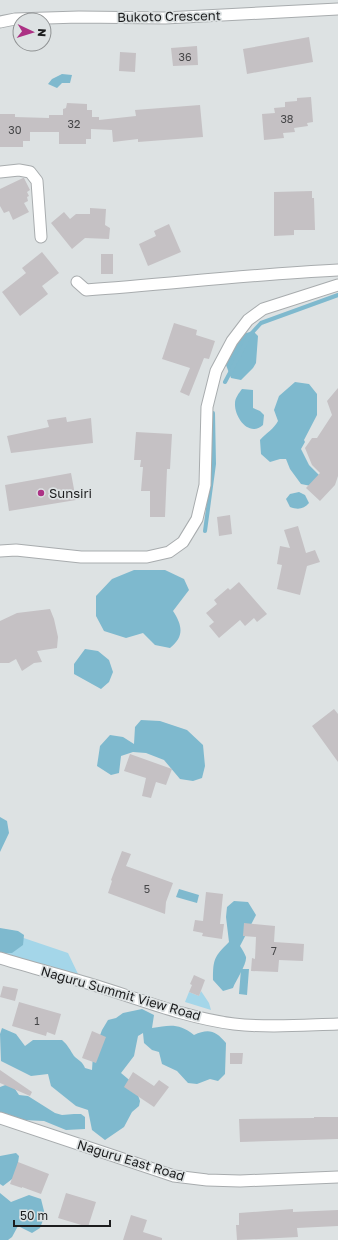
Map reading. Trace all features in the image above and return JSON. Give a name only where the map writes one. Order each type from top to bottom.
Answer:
[{"type":"street","name":"Bukoto Crescent","points":[[0,22],[15,19],[79,17],[165,18],[338,9]]},
{"type":"street","points":[[0,172],[19,170],[30,172],[37,181],[41,237]]},
{"type":"street","points":[[77,282],[86,290],[286,272],[338,270]]},
{"type":"street","points":[[0,551],[16,550],[81,557],[147,557],[169,552],[183,542],[197,519],[205,485],[207,407],[216,371],[232,341],[248,320],[263,309],[338,285]]},
{"type":"street","name":"Naguru Summit View Road","points":[[0,958],[94,985],[179,1013],[212,1020],[235,1024],[292,1026],[338,1024]]},
{"type":"street","name":"Naguru East Road","points":[[0,1118],[174,1176],[207,1180],[240,1181],[338,1177]]},
{"type":"shaded area","points":[[62,74],[72,75],[70,83],[62,83],[57,88],[48,84],[52,79]]},
{"type":"shaded area","points":[[253,331],[258,336],[256,363],[241,380],[231,378],[226,365],[233,349],[243,334]]},
{"type":"shaded area","points":[[295,382],[309,384],[317,394],[317,415],[301,449],[309,465],[322,478],[311,486],[301,484],[290,469],[286,459],[270,462],[261,454],[260,440],[278,421],[274,410],[279,396]]},
{"type":"shaded area","points":[[242,389],[253,390],[253,408],[260,411],[264,415],[263,425],[258,428],[253,429],[243,424],[237,414],[235,401]]},
{"type":"shaded area","points":[[299,492],[305,495],[309,503],[305,507],[301,508],[290,507],[286,499],[290,494]]},
{"type":"shaded area","points":[[134,570],[165,570],[184,579],[189,590],[173,611],[180,626],[180,635],[175,644],[170,648],[155,645],[143,633],[126,638],[104,631],[96,616],[96,596],[112,579]]},
{"type":"shaded area","points":[[85,649],[98,651],[109,660],[113,672],[109,682],[101,689],[74,674],[74,664]]},
{"type":"shaded area","points":[[141,720],[160,721],[187,730],[203,745],[205,766],[202,778],[193,781],[180,779],[164,760],[146,753],[133,752],[121,756],[119,773],[111,775],[97,766],[100,746],[110,735],[123,737],[134,744],[135,727]]},
{"type":"shaded area","points":[[0,817],[7,821],[9,833],[0,852]]},
{"type":"shaded area","points":[[179,889],[199,895],[197,903],[176,897]]},
{"type":"shaded area","points":[[234,901],[248,902],[256,915],[240,946],[246,957],[243,968],[233,988],[223,991],[213,980],[213,967],[217,955],[229,942],[226,917],[227,907]]},
{"type":"shaded area","points":[[0,928],[18,931],[24,935],[23,945],[12,953],[0,953]]},
{"type":"shaded area","points":[[0,930],[68,953],[79,976],[0,952]]},
{"type":"shaded area","points":[[241,969],[249,969],[247,995],[239,994]]},
{"type":"shaded area","points":[[201,991],[209,1003],[211,1010],[185,1002],[189,992],[199,996]]},
{"type":"shaded area","points":[[142,1009],[154,1015],[152,1028],[174,1026],[184,1028],[194,1035],[208,1031],[219,1036],[226,1043],[225,1074],[218,1081],[210,1079],[197,1084],[188,1083],[177,1071],[162,1064],[159,1052],[152,1050],[144,1043],[143,1033],[138,1036],[134,1056],[121,1073],[134,1084],[140,1101],[139,1106],[132,1112],[124,1127],[105,1140],[92,1130],[88,1110],[76,1106],[51,1086],[48,1074],[31,1076],[1,1061],[0,1034],[2,1028],[16,1034],[25,1046],[33,1040],[62,1040],[85,1068],[92,1070],[93,1054],[102,1030],[108,1020],[116,1018],[123,1013]]},
{"type":"shaded area","points":[[8,1084],[13,1086],[19,1095],[28,1096],[55,1113],[62,1115],[81,1114],[85,1117],[85,1129],[66,1130],[44,1121],[23,1120],[0,1113],[0,1087]]},
{"type":"shaded area","points":[[16,1153],[19,1156],[16,1176],[3,1186],[0,1184],[0,1156]]},
{"type":"shaded area","points":[[0,1193],[11,1202],[29,1195],[41,1199],[45,1215],[40,1228],[32,1233],[18,1226],[12,1237],[8,1240],[0,1240]]},
{"type":"building","points":[[309,37],[313,62],[247,74],[243,49]]},
{"type":"building","points":[[197,46],[198,65],[173,66],[171,48]]},
{"type":"building","points":[[120,52],[136,53],[135,72],[119,71]]},
{"type":"building","points":[[311,97],[313,122],[307,123],[308,126],[294,128],[295,132],[283,133],[284,138],[264,140],[262,114],[275,113],[274,108],[285,107],[285,102],[297,101],[297,98]]},
{"type":"building","points":[[67,103],[87,104],[87,110],[92,110],[92,117],[99,117],[99,120],[136,116],[135,110],[200,105],[203,137],[138,142],[138,139],[113,142],[112,130],[91,129],[91,139],[86,139],[86,144],[59,144],[59,132],[30,132],[30,141],[23,141],[23,147],[0,147],[0,114],[15,114],[15,117],[49,118],[49,115],[63,115],[63,109],[66,108]]},
{"type":"building","points":[[23,178],[30,190],[27,192],[29,196],[27,197],[28,201],[24,203],[29,212],[13,220],[9,211],[4,213],[0,206],[0,189]]},
{"type":"building","points":[[312,191],[312,198],[314,198],[315,230],[294,230],[294,235],[274,236],[274,192]]},
{"type":"building","points":[[90,208],[106,209],[105,225],[110,228],[109,239],[85,238],[72,249],[51,223],[64,212],[70,219],[76,214],[90,214]]},
{"type":"building","points":[[169,224],[181,252],[148,266],[139,244],[156,236],[154,231]]},
{"type":"building","points":[[42,252],[59,273],[42,286],[48,294],[20,316],[2,292],[26,273],[22,268]]},
{"type":"building","points":[[101,254],[113,254],[113,274],[101,274]]},
{"type":"building","points":[[174,323],[197,330],[196,335],[215,341],[209,359],[204,358],[189,396],[180,392],[190,368],[162,359]]},
{"type":"building","points":[[338,388],[338,476],[335,485],[320,501],[306,488],[320,473],[312,465],[305,448],[312,438],[317,438],[332,415],[327,401]]},
{"type":"building","points":[[66,417],[67,422],[91,418],[93,443],[11,453],[7,436],[49,427],[47,420]]},
{"type":"building","points":[[136,432],[172,434],[170,469],[167,469],[165,517],[150,517],[150,491],[141,491],[143,467],[140,467],[141,460],[134,460]]},
{"type":"building","name":"Sunsiri","points":[[71,473],[76,500],[9,511],[5,485]]},
{"type":"building","points":[[230,515],[232,534],[219,536],[217,517]]},
{"type":"building","points":[[298,526],[306,553],[315,550],[320,562],[307,566],[300,595],[277,589],[282,565],[277,564],[280,546],[290,548],[284,530]]},
{"type":"building","points":[[239,582],[267,614],[257,622],[254,618],[245,626],[240,620],[219,638],[209,626],[214,622],[206,613],[217,604],[214,600],[228,588],[230,590]]},
{"type":"building","points":[[50,609],[58,637],[57,648],[37,651],[42,662],[34,663],[22,671],[16,659],[9,663],[0,663],[0,621],[17,613]]},
{"type":"building","points":[[334,709],[338,714],[338,762],[312,726]]},
{"type":"building","points":[[130,754],[172,769],[166,785],[156,782],[151,798],[142,796],[146,778],[124,771]]},
{"type":"building","points":[[122,851],[131,854],[126,866],[173,883],[166,902],[165,914],[108,893],[111,880]]},
{"type":"building","points":[[206,892],[223,894],[220,924],[224,924],[222,939],[202,936],[203,933],[193,931],[195,920],[203,921]]},
{"type":"building","points":[[244,923],[275,926],[274,942],[304,944],[303,961],[279,960],[278,972],[251,971],[252,958],[255,959],[256,937],[243,936]]},
{"type":"building","points":[[194,975],[205,980],[199,996],[189,992],[192,985],[190,984]]},
{"type":"building","points":[[3,986],[18,989],[15,1001],[0,997]]},
{"type":"building","points":[[19,1002],[61,1014],[55,1035],[47,1032],[46,1036],[12,1026]]},
{"type":"building","points":[[92,1031],[106,1037],[96,1063],[82,1058]]},
{"type":"building","points":[[230,1053],[243,1053],[242,1064],[230,1064]]},
{"type":"building","points":[[0,1070],[32,1092],[30,1096],[0,1083]]},
{"type":"building","points":[[133,1072],[154,1086],[159,1080],[169,1087],[154,1107],[124,1087]]},
{"type":"building","points":[[338,1117],[338,1139],[240,1142],[239,1119]]},
{"type":"building","points":[[18,1162],[49,1174],[41,1194],[10,1184]]},
{"type":"building","points":[[66,1193],[96,1202],[88,1227],[58,1218]]},
{"type":"building","points":[[293,1209],[293,1212],[338,1210],[338,1226],[297,1228],[298,1237],[237,1240],[236,1225],[239,1225],[239,1213]]},
{"type":"building","points":[[131,1215],[147,1220],[143,1232],[162,1238],[162,1240],[123,1240]]},
{"type":"waterway","points":[[225,382],[250,335],[261,323],[338,295]]},
{"type":"waterway","points":[[205,531],[214,464],[213,413]]},
{"type":"place","name":"Sunsiri","points":[[41,493]]}]
